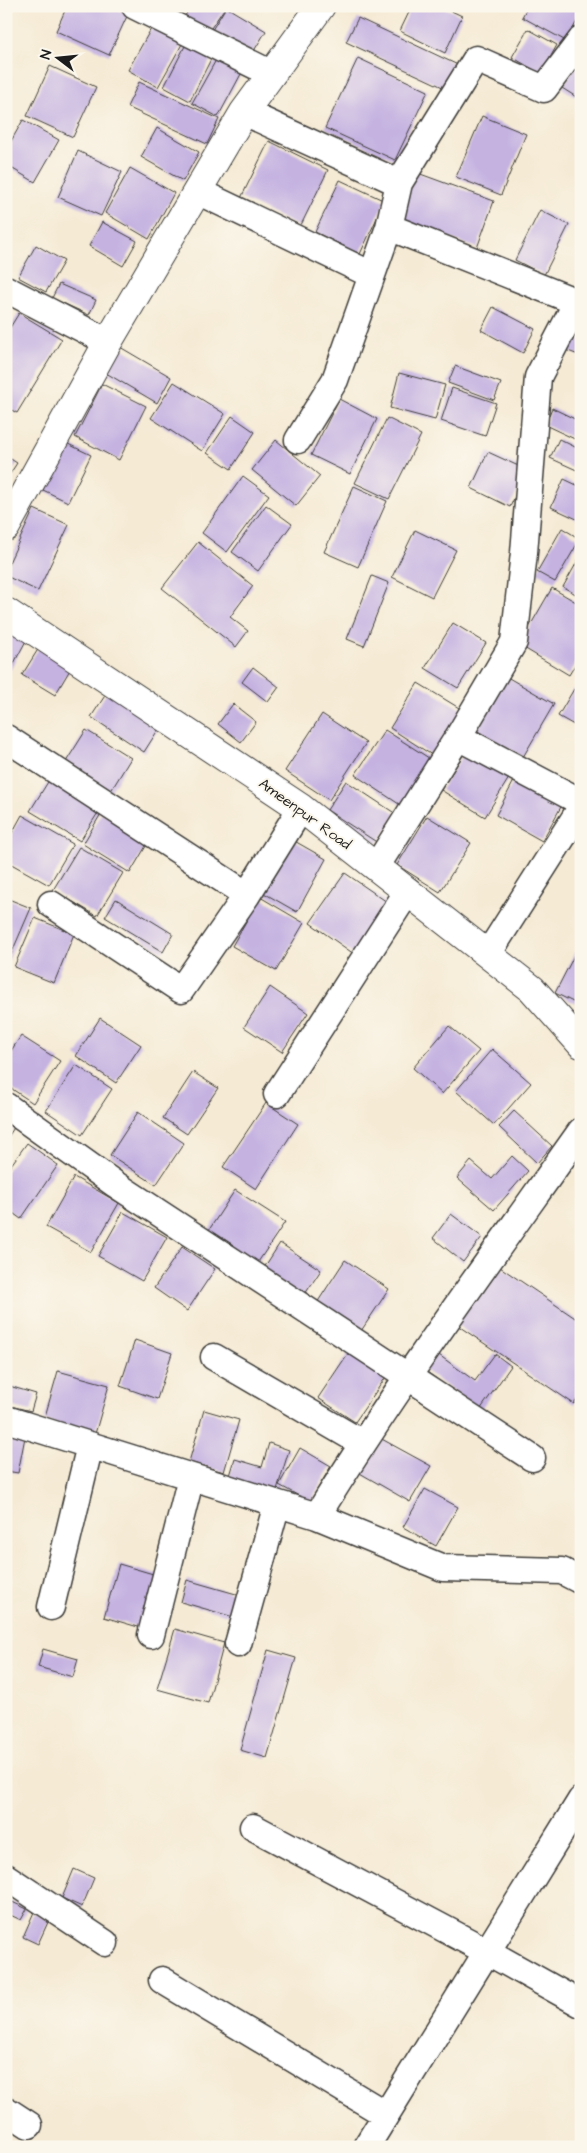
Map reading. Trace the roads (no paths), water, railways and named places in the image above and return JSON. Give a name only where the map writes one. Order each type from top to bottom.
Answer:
[{"type":"street","points":[[135,6],[272,74]]},
{"type":"street","points":[[6,527],[108,342],[244,112],[320,6]]},
{"type":"street","points":[[298,440],[335,380],[389,228],[399,183],[476,59],[544,88],[581,40]]},
{"type":"street","points":[[244,112],[399,183]]},
{"type":"street","points":[[197,192],[372,275]]},
{"type":"street","points":[[376,867],[458,737],[514,642],[524,553],[538,377],[577,302],[389,228]]},
{"type":"street","points":[[6,289],[108,342]]},
{"type":"street","name":"Ameenpur Road","points":[[6,612],[301,808],[532,989],[581,1044]]},
{"type":"street","points":[[458,737],[581,802]]},
{"type":"street","points":[[6,738],[247,895]]},
{"type":"street","points":[[51,904],[180,990],[247,895],[301,808]]},
{"type":"street","points":[[488,954],[581,808]]},
{"type":"street","points":[[276,1094],[408,892]]},
{"type":"street","points":[[6,1106],[115,1184],[532,1458]]},
{"type":"street","points":[[317,1516],[362,1443],[407,1376],[581,1130]]},
{"type":"street","points":[[214,1357],[362,1443]]},
{"type":"street","points":[[6,1419],[317,1516],[443,1568],[562,1571],[581,1581]]},
{"type":"street","points":[[51,1607],[90,1445]]},
{"type":"street","points":[[151,1635],[191,1477]]},
{"type":"street","points":[[238,1644],[277,1504]]},
{"type":"street","points":[[366,2147],[486,1951],[580,1803]]},
{"type":"street","points":[[253,1827],[486,1951],[581,2004]]},
{"type":"street","points":[[6,1877],[105,1943]]},
{"type":"street","points":[[162,1980],[385,2114]]},
{"type":"street","points":[[6,2110],[29,2125]]}]
